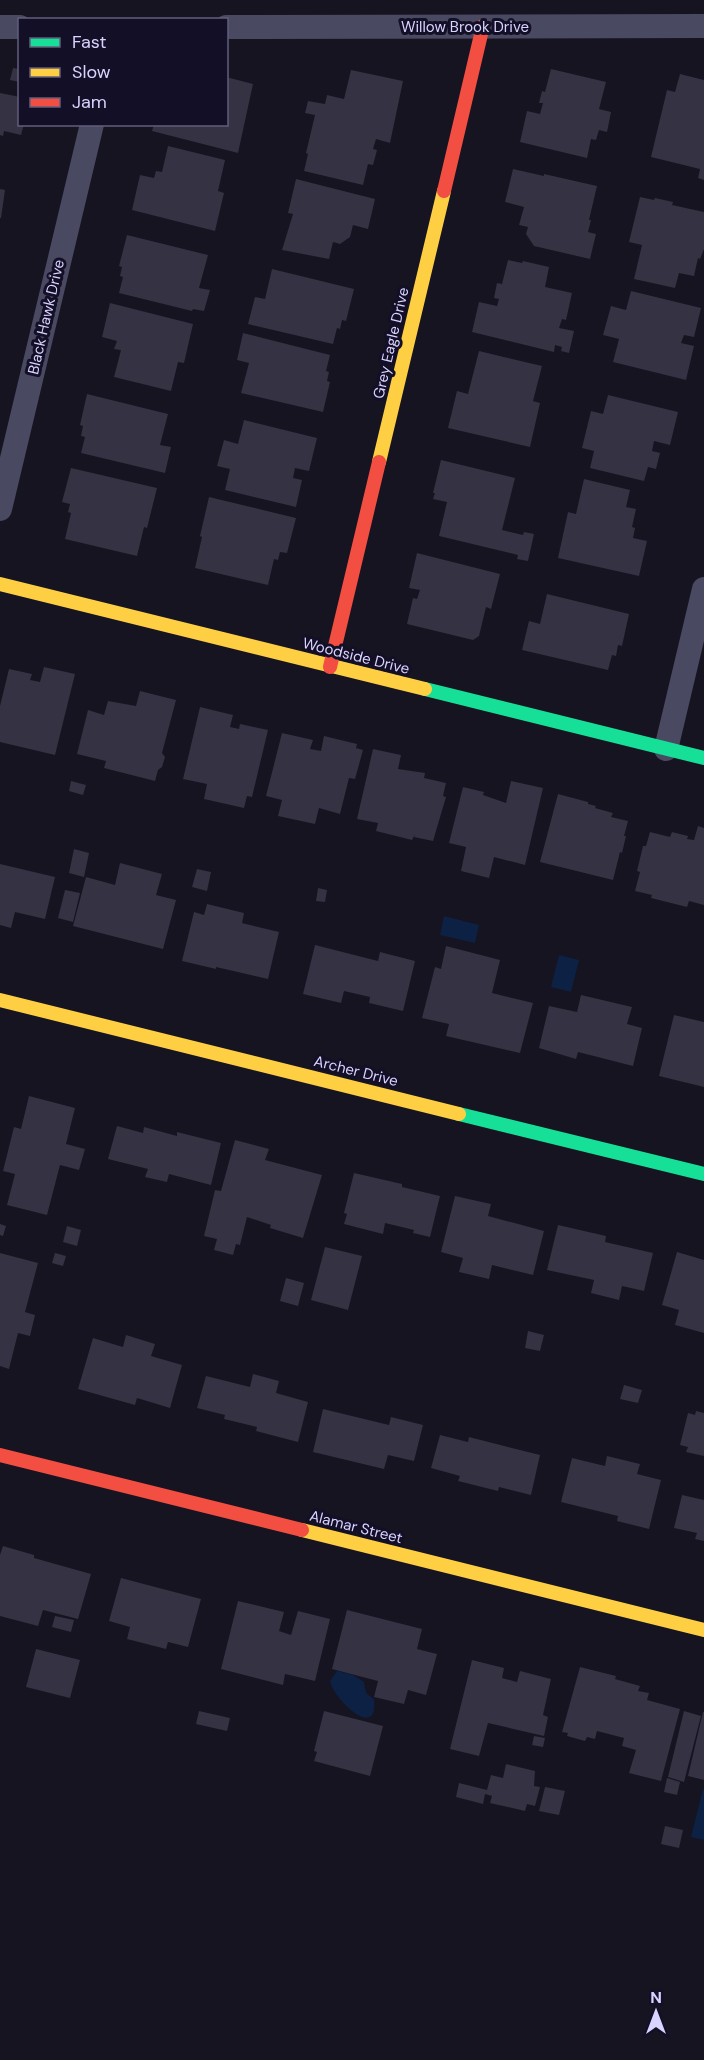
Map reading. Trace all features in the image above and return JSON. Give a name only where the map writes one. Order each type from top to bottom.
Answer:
[{"type":"street","name":"Grey Eagle Drive","points":[[330,666],[483,26]]},
{"type":"street","name":"Willow Brook Drive","points":[[228,27],[704,26]]},
{"type":"street","points":[[0,27],[18,27]]},
{"type":"street","name":"Black Hawk Drive","points":[[0,509],[92,126]]},
{"type":"street","name":"Woodside Drive","points":[[0,584],[704,758]]},
{"type":"street","points":[[666,749],[704,589]]},
{"type":"street","name":"Archer Drive","points":[[0,1000],[704,1174]]},
{"type":"street","name":"Alamar Street","points":[[0,1455],[704,1630]]},
{"type":"water","points":[[444,916],[479,925],[475,943],[440,935]]},
{"type":"water","points":[[559,955],[579,960],[571,992],[551,987]]},
{"type":"water","points":[[337,1671],[353,1675],[364,1682],[366,1693],[374,1699],[374,1711],[370,1717],[356,1714],[340,1699],[330,1681]]},
{"type":"water","points":[[704,1790],[704,1840],[691,1837]]},
{"type":"building","points":[[13,68],[18,69],[18,82],[10,80]]},
{"type":"building","points":[[551,69],[606,82],[599,109],[611,112],[607,132],[599,130],[596,140],[591,139],[587,158],[520,142],[527,111],[540,114],[543,103],[539,103],[542,91],[545,92]]},
{"type":"building","points":[[351,70],[403,81],[390,143],[376,139],[373,149],[377,150],[373,165],[368,164],[363,185],[304,171],[315,115],[305,113],[308,101],[325,104],[327,95],[344,99]]},
{"type":"building","points":[[680,74],[704,80],[704,180],[698,178],[700,169],[651,157],[667,90],[675,92]]},
{"type":"building","points":[[228,78],[253,84],[238,153],[152,131],[153,126],[228,126]]},
{"type":"building","points":[[0,93],[18,97],[18,126],[23,126],[21,135],[4,131],[3,136],[0,135]]},
{"type":"building","points":[[168,146],[225,160],[218,191],[224,193],[215,231],[132,210],[140,175],[154,178],[156,171],[162,172]]},
{"type":"building","points":[[513,169],[597,186],[589,220],[591,220],[588,232],[596,234],[590,259],[534,246],[526,234],[528,227],[519,225],[524,207],[505,202]]},
{"type":"building","points":[[296,179],[375,199],[368,229],[353,225],[350,237],[340,244],[333,242],[329,259],[282,250],[293,214],[288,213]]},
{"type":"building","points":[[0,189],[5,190],[1,218],[0,218]]},
{"type":"building","points":[[640,197],[673,202],[672,205],[704,212],[704,249],[700,259],[698,258],[694,276],[679,273],[675,288],[634,279],[642,245],[629,242]]},
{"type":"building","points":[[127,235],[208,255],[199,288],[210,290],[204,311],[193,309],[192,311],[119,293],[123,277],[120,276],[122,267],[119,266]]},
{"type":"building","points":[[508,260],[549,267],[545,287],[572,293],[566,320],[562,319],[559,328],[574,331],[569,353],[561,351],[562,347],[555,345],[554,352],[472,332],[479,302],[497,306],[499,299],[494,298],[497,283],[502,284]]},
{"type":"building","points":[[272,269],[354,289],[346,321],[342,320],[340,329],[337,328],[333,344],[248,324],[255,297],[265,299]]},
{"type":"building","points":[[631,291],[701,308],[694,337],[684,335],[681,343],[694,346],[686,380],[613,362],[619,339],[603,335],[611,306],[626,310]]},
{"type":"building","points":[[110,303],[193,324],[184,363],[178,362],[171,391],[114,377],[121,350],[114,349],[117,341],[102,337]]},
{"type":"building","points":[[243,333],[330,355],[326,371],[329,372],[327,381],[330,382],[323,412],[241,393],[249,363],[237,360]]},
{"type":"building","points":[[479,351],[542,366],[533,401],[540,403],[530,447],[448,428],[457,391],[468,394]]},
{"type":"building","points":[[87,394],[168,414],[160,445],[171,447],[165,473],[81,453],[85,437],[81,436],[83,426],[80,425]]},
{"type":"building","points":[[608,395],[678,412],[670,445],[654,441],[652,451],[660,453],[656,469],[648,467],[644,481],[590,468],[594,451],[582,448],[591,411],[603,414]]},
{"type":"building","points":[[244,420],[317,438],[309,471],[295,468],[293,478],[302,480],[296,507],[225,490],[230,469],[217,466],[224,440],[238,444]]},
{"type":"building","points":[[441,460],[515,478],[502,530],[523,535],[524,532],[534,534],[528,561],[517,559],[518,555],[439,536],[447,502],[433,499],[435,493],[433,493]]},
{"type":"building","points":[[71,468],[157,488],[137,556],[65,539],[71,513],[68,512],[70,504],[62,502]]},
{"type":"building","points":[[584,479],[630,490],[626,507],[636,509],[632,527],[635,528],[633,538],[647,541],[639,576],[558,558],[568,512],[576,514]]},
{"type":"building","points":[[209,497],[296,518],[287,553],[280,552],[278,560],[274,559],[268,585],[195,568]]},
{"type":"building","points":[[417,553],[500,574],[491,609],[486,607],[479,636],[473,640],[407,624],[413,598],[417,599],[420,590],[409,588]]},
{"type":"building","points":[[547,594],[629,614],[622,646],[618,645],[616,656],[612,655],[608,670],[522,650],[529,621],[540,624]]},
{"type":"building","points":[[44,667],[75,674],[55,755],[0,742],[0,706],[9,669],[32,674],[30,680],[40,682]]},
{"type":"building","points":[[140,691],[176,700],[162,753],[165,757],[155,781],[104,768],[106,761],[77,754],[88,710],[104,715],[108,701],[136,706]]},
{"type":"building","points":[[200,707],[233,715],[230,727],[239,729],[240,724],[268,730],[252,797],[247,796],[244,808],[204,799],[207,784],[183,779]]},
{"type":"building","points":[[282,733],[313,740],[310,749],[321,751],[324,736],[357,744],[356,748],[363,750],[355,779],[349,778],[340,814],[319,808],[315,824],[278,816],[282,800],[266,796]]},
{"type":"building","points":[[373,749],[401,755],[398,769],[425,773],[424,778],[446,783],[443,796],[446,797],[433,841],[414,837],[415,834],[412,840],[376,831],[378,823],[357,819]]},
{"type":"building","points":[[71,781],[86,785],[83,795],[69,791]]},
{"type":"building","points":[[511,781],[543,788],[525,865],[494,857],[489,878],[461,871],[466,847],[449,843],[463,787],[484,792],[483,795],[506,803]]},
{"type":"building","points":[[558,794],[588,802],[596,806],[595,808],[613,813],[611,817],[628,821],[622,853],[620,852],[613,880],[540,862]]},
{"type":"building","points":[[698,826],[704,828],[704,905],[689,901],[687,907],[651,898],[652,895],[635,891],[643,846],[646,846],[650,832],[670,837],[672,832],[694,840]]},
{"type":"building","points":[[74,849],[89,853],[84,877],[69,873]]},
{"type":"building","points":[[120,863],[162,874],[156,895],[176,900],[163,949],[73,926],[86,877],[115,885]]},
{"type":"building","points":[[0,864],[55,877],[45,919],[15,912],[11,928],[0,925]]},
{"type":"building","points":[[197,869],[211,872],[207,891],[192,887]]},
{"type":"building","points":[[318,888],[327,890],[325,902],[316,901]]},
{"type":"building","points":[[65,890],[80,893],[73,922],[58,918]]},
{"type":"building","points":[[207,904],[244,913],[242,923],[279,932],[268,979],[182,961],[194,912],[204,915]]},
{"type":"building","points":[[315,945],[378,961],[380,952],[415,961],[403,1011],[369,1003],[370,997],[344,991],[341,1003],[303,994]]},
{"type":"building","points":[[446,946],[500,960],[492,993],[533,1003],[520,1053],[446,1036],[449,1024],[422,1018],[435,967],[441,969]]},
{"type":"building","points":[[581,995],[632,1007],[627,1024],[642,1028],[633,1066],[578,1052],[576,1059],[539,1048],[549,1006],[577,1012]]},
{"type":"building","points":[[674,1015],[704,1022],[704,1087],[659,1076]]},
{"type":"building","points":[[29,1096],[75,1108],[66,1144],[85,1149],[79,1170],[60,1165],[47,1215],[7,1205],[15,1174],[3,1171],[14,1127],[21,1129]]},
{"type":"building","points":[[117,1126],[143,1133],[144,1127],[177,1136],[177,1132],[221,1143],[211,1185],[169,1174],[167,1182],[145,1177],[148,1169],[108,1159]]},
{"type":"building","points":[[235,1140],[269,1149],[265,1160],[322,1175],[303,1238],[270,1228],[271,1225],[247,1217],[240,1245],[236,1244],[233,1255],[214,1250],[217,1239],[204,1236],[215,1190],[221,1191]]},
{"type":"building","points":[[354,1173],[440,1196],[430,1237],[413,1233],[414,1230],[385,1223],[383,1234],[344,1224],[347,1214],[344,1213]]},
{"type":"building","points":[[455,1196],[491,1204],[488,1216],[544,1231],[533,1275],[492,1265],[489,1279],[459,1272],[463,1258],[441,1252]]},
{"type":"building","points":[[0,1224],[6,1226],[3,1236],[0,1235]]},
{"type":"building","points":[[558,1225],[606,1236],[605,1242],[653,1253],[644,1291],[622,1286],[619,1300],[591,1293],[594,1280],[547,1270]]},
{"type":"building","points":[[67,1226],[81,1230],[77,1246],[63,1242]]},
{"type":"building","points":[[325,1247],[362,1256],[348,1310],[311,1300]]},
{"type":"building","points":[[677,1252],[704,1260],[704,1333],[675,1325],[679,1310],[662,1305]]},
{"type":"building","points":[[0,1253],[38,1263],[25,1312],[35,1315],[30,1336],[18,1333],[9,1369],[0,1366]]},
{"type":"building","points":[[55,1253],[66,1256],[63,1266],[52,1263]]},
{"type":"building","points":[[286,1278],[304,1283],[298,1306],[280,1301]]},
{"type":"building","points":[[528,1331],[544,1335],[540,1351],[525,1348]]},
{"type":"building","points":[[126,1335],[155,1344],[151,1356],[182,1365],[170,1408],[137,1398],[135,1405],[78,1389],[93,1338],[123,1347]]},
{"type":"building","points":[[253,1374],[279,1381],[276,1393],[308,1402],[298,1442],[256,1431],[257,1427],[224,1419],[225,1415],[197,1408],[206,1376],[250,1387]]},
{"type":"building","points":[[624,1385],[642,1390],[638,1403],[620,1399]]},
{"type":"building","points":[[323,1409],[389,1425],[391,1417],[423,1425],[414,1461],[388,1455],[384,1469],[313,1452]]},
{"type":"building","points":[[696,1411],[704,1413],[704,1456],[686,1452],[688,1447],[680,1445],[688,1413],[695,1415]]},
{"type":"building","points":[[440,1435],[468,1442],[469,1437],[540,1455],[531,1495],[499,1487],[498,1491],[458,1481],[460,1476],[431,1468]]},
{"type":"building","points":[[607,1456],[640,1464],[637,1474],[661,1480],[649,1529],[617,1521],[618,1516],[561,1502],[572,1458],[605,1466]]},
{"type":"building","points":[[682,1495],[704,1500],[704,1541],[695,1539],[697,1533],[674,1528]]},
{"type":"building","points":[[3,1546],[34,1555],[34,1558],[91,1574],[78,1619],[43,1610],[38,1626],[0,1616],[0,1555]]},
{"type":"building","points":[[121,1578],[201,1599],[188,1647],[168,1642],[166,1649],[127,1639],[130,1627],[109,1621]]},
{"type":"building","points":[[238,1601],[284,1612],[279,1631],[291,1635],[298,1611],[330,1619],[315,1681],[285,1674],[283,1685],[221,1669]]},
{"type":"building","points":[[347,1610],[422,1629],[417,1649],[437,1654],[426,1695],[408,1690],[404,1704],[374,1697],[378,1681],[332,1669]]},
{"type":"building","points":[[55,1616],[74,1620],[71,1632],[52,1627]]},
{"type":"building","points":[[36,1649],[80,1660],[70,1698],[26,1687]]},
{"type":"building","points":[[472,1660],[504,1668],[502,1678],[517,1682],[520,1671],[551,1679],[543,1715],[548,1717],[544,1736],[488,1723],[479,1756],[450,1749]]},
{"type":"building","points":[[580,1667],[616,1676],[615,1679],[640,1686],[638,1691],[649,1693],[647,1700],[680,1709],[661,1781],[629,1773],[636,1750],[622,1746],[624,1738],[597,1731],[595,1739],[587,1737],[585,1741],[567,1736],[568,1733],[562,1732]]},
{"type":"building","points":[[199,1711],[230,1718],[227,1731],[196,1724]]},
{"type":"building","points":[[324,1711],[383,1726],[370,1776],[314,1761],[317,1752],[314,1751]]},
{"type":"building","points":[[684,1711],[701,1716],[684,1782],[668,1777]]},
{"type":"building","points":[[704,1712],[704,1780],[688,1776]]},
{"type":"building","points":[[534,1736],[545,1738],[543,1747],[532,1745]]},
{"type":"building","points":[[506,1764],[535,1771],[534,1786],[540,1787],[535,1806],[527,1804],[525,1811],[490,1803],[492,1796],[485,1794],[483,1804],[456,1797],[459,1783],[487,1790],[491,1775],[503,1778]]},
{"type":"building","points":[[667,1778],[680,1782],[677,1795],[664,1792]]},
{"type":"building","points":[[545,1787],[565,1791],[559,1815],[539,1811]]},
{"type":"building","points":[[665,1826],[683,1830],[679,1848],[661,1844]]},
{"type":"traffic: fast","points":[[425,689],[704,758]]},
{"type":"traffic: fast","points":[[459,1114],[704,1174]]},
{"type":"traffic: slow","points":[[379,462],[444,191]]},
{"type":"traffic: slow","points":[[0,584],[425,689]]},
{"type":"traffic: slow","points":[[0,1000],[459,1114]]},
{"type":"traffic: slow","points":[[302,1530],[704,1630]]},
{"type":"traffic: jam","points":[[444,191],[483,26]]},
{"type":"traffic: jam","points":[[330,667],[379,462]]},
{"type":"traffic: jam","points":[[0,1455],[302,1530]]}]
